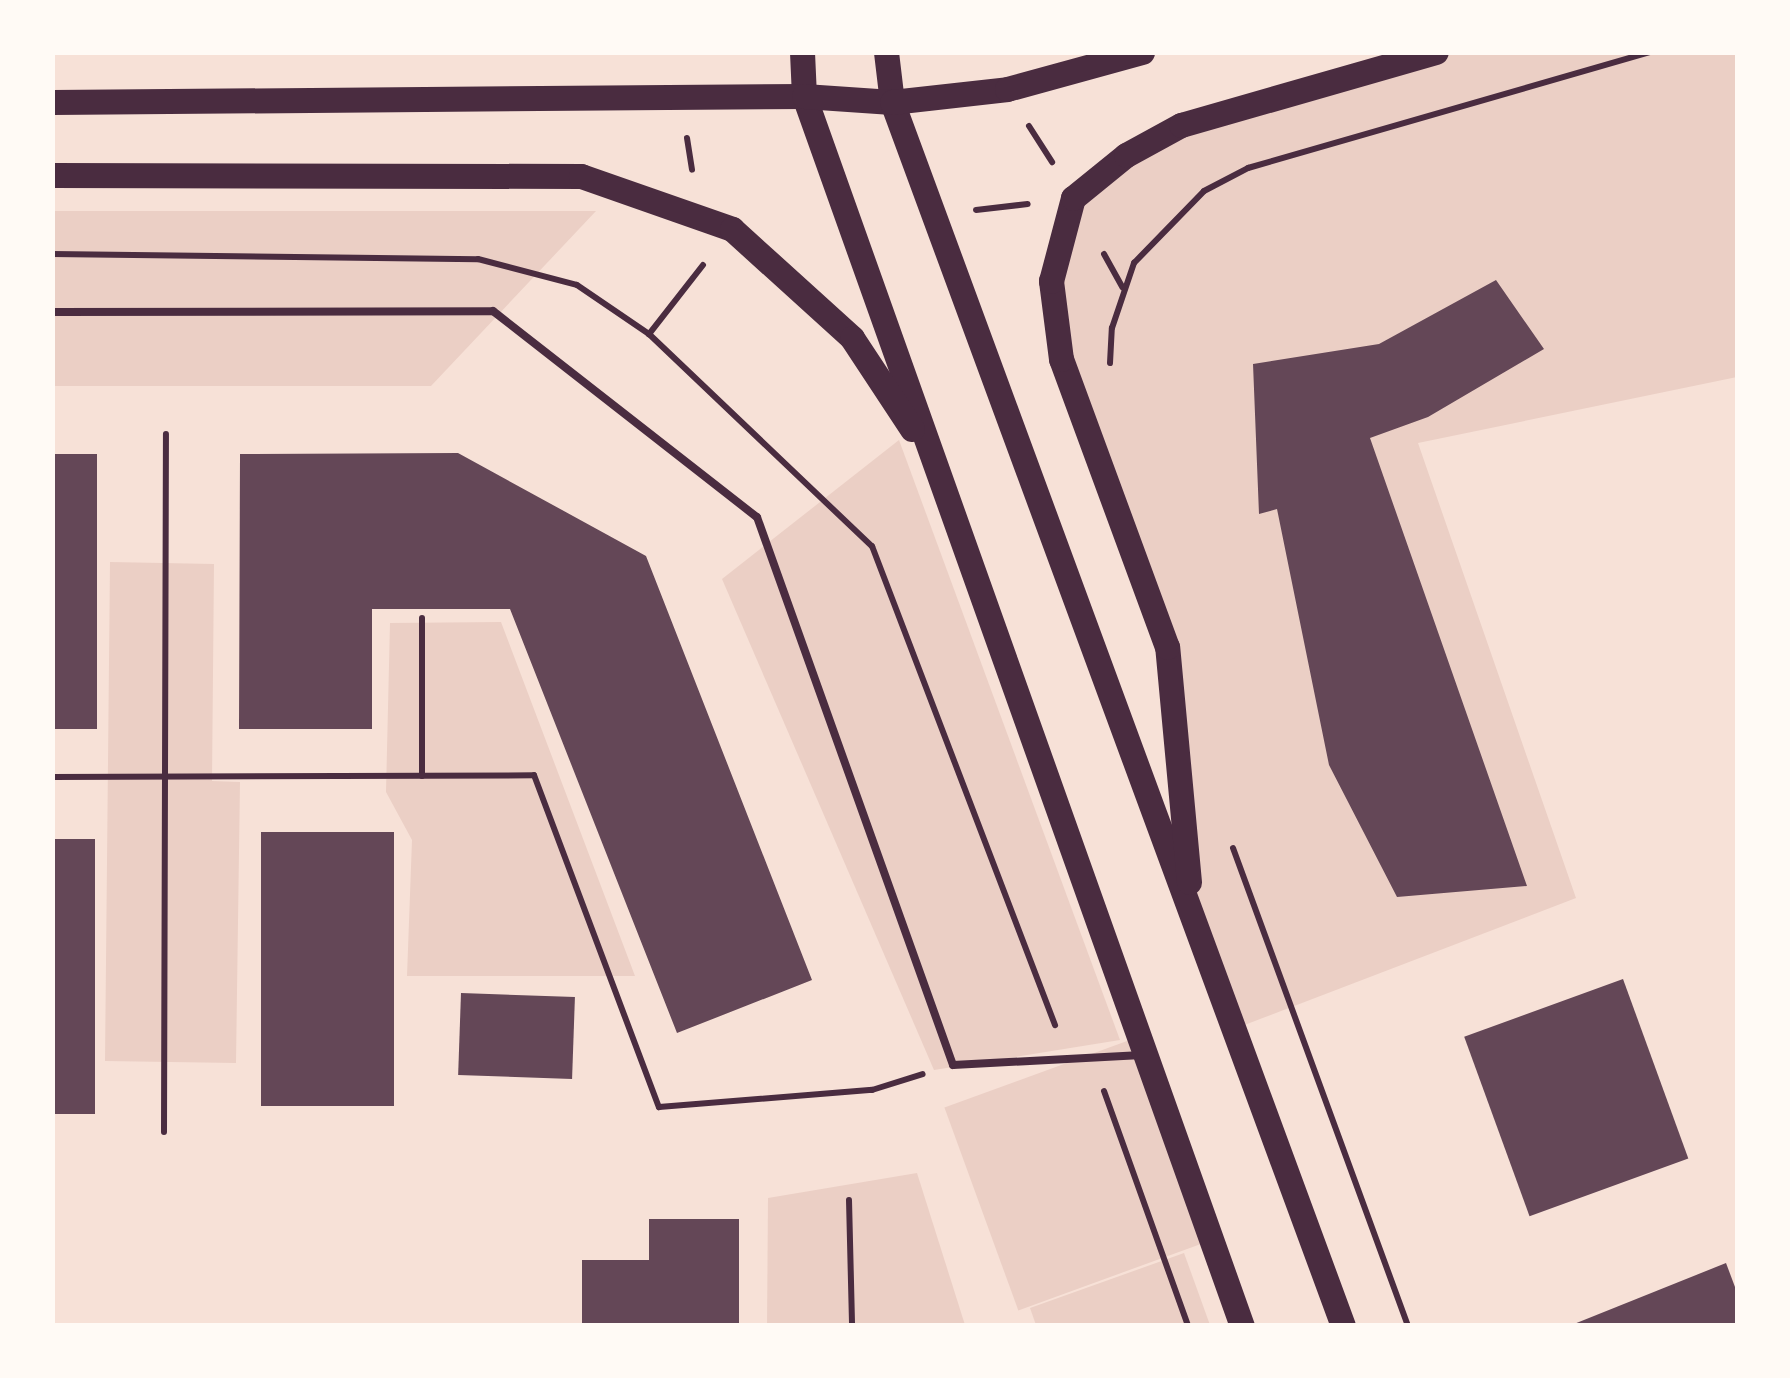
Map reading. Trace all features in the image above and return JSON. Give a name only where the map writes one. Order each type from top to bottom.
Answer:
[{"type":"main road","points":[[802,52],[804,96],[1242,1326]]},
{"type":"main road","points":[[886,52],[892,102],[1343,1326]]},
{"type":"main road","points":[[52,102],[804,96],[892,102],[1007,89],[1142,52]]},
{"type":"main road","points":[[1192,917],[1167,647],[1061,359],[1051,281],[1074,198],[1126,155],[1181,125],[1436,52]]},
{"type":"main road","points":[[52,175],[581,176],[732,229],[852,338],[934,462]]},
{"type":"lane","points":[[52,312],[493,311],[756,517],[953,1064],[1146,1054]]},
{"type":"path","points":[[1110,371],[1112,328],[1134,263],[1204,191],[1248,168],[1650,52]]},
{"type":"path","points":[[649,334],[732,229]]},
{"type":"path","points":[[52,254],[478,259],[577,285],[649,334],[872,546],[1068,1058]]},
{"type":"path","points":[[164,1132],[166,434]]},
{"type":"path","points":[[422,618],[422,776]]},
{"type":"path","points":[[52,777],[534,775],[659,1107],[872,1090],[953,1064]]},
{"type":"path","points":[[1228,835],[1408,1326]]},
{"type":"path","points":[[1092,1057],[1188,1326]]},
{"type":"path","points":[[849,1200],[852,1326]]},
{"type":"shaded area","points":[[1442,53],[1737,53],[1737,377],[1418,443],[1576,898],[1234,1029],[1193,917],[1168,647],[1062,359],[1052,280],[1074,199],[1126,156]]},
{"type":"shaded area","points":[[53,211],[596,211],[431,386],[53,386]]},
{"type":"shaded area","points":[[899,440],[1120,1040],[934,1070],[722,579]]},
{"type":"shaded area","points":[[110,562],[214,564],[212,781],[240,782],[236,1063],[105,1061]]},
{"type":"shaded area","points":[[501,622],[635,976],[407,976],[412,840],[386,792],[390,623]]},
{"type":"shaded area","points":[[1138,1037],[1212,1240],[1018,1310],[944,1107]]},
{"type":"shaded area","points":[[917,1173],[965,1325],[767,1326],[768,1198]]},
{"type":"shaded area","points":[[1184,1253],[1210,1325],[1036,1325],[1030,1308]]},
{"type":"building","points":[[1496,280],[1544,349],[1428,417],[1370,438],[1527,886],[1397,897],[1329,765],[1277,509],[1259,514],[1253,364],[1379,344]]},
{"type":"building","points":[[458,453],[646,556],[812,980],[677,1033],[510,609],[372,609],[372,729],[239,729],[240,454]]},
{"type":"building","points":[[52,454],[97,454],[97,729],[52,729]]},
{"type":"building","points":[[261,832],[394,832],[394,1106],[261,1106]]},
{"type":"building","points":[[52,839],[95,839],[95,1114],[52,1114]]},
{"type":"building","points":[[1623,979],[1688,1158],[1530,1216],[1464,1037]]},
{"type":"building","points":[[461,993],[575,997],[572,1079],[458,1075]]},
{"type":"building","points":[[649,1219],[739,1219],[739,1326],[582,1326],[582,1260],[649,1260]]},
{"type":"building","points":[[1726,1263],[1738,1295],[1738,1326],[1569,1326]]}]
